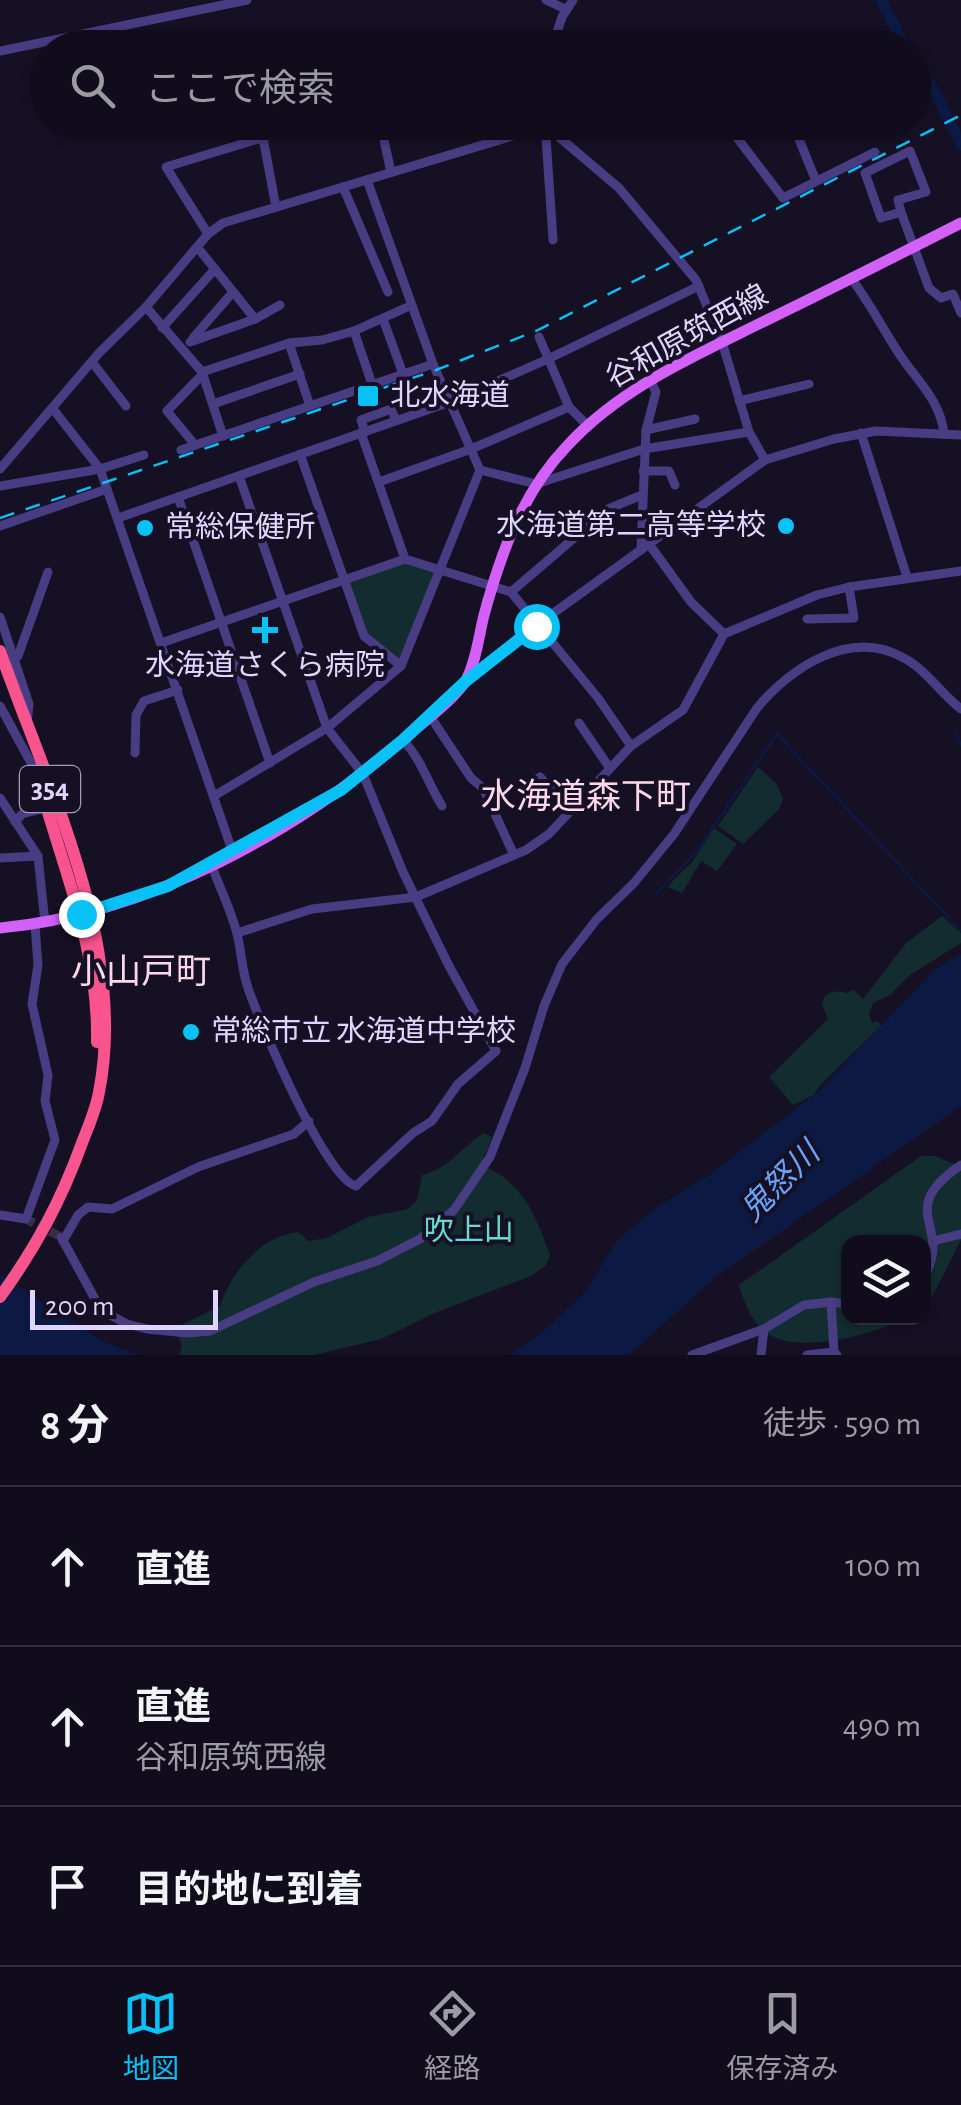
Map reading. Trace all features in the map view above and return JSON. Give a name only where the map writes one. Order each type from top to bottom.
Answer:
[{"type":"highway","name":"354","points":[[0,651],[86,912],[104,981],[106,1026],[98,1098],[87,1129],[53,1215],[0,1298]]},
{"type":"highway","name":"354","points":[[21,711],[36,772],[51,806]]},
{"type":"main road","name":"谷和原筑西線","points":[[466,681],[510,536],[536,484],[587,425],[650,380],[961,223]]},
{"type":"main road","points":[[0,928],[40,924],[168,886],[234,852],[363,774],[466,681]]},
{"type":"street","points":[[102,30],[247,0]]},
{"type":"street","points":[[546,0],[565,9]]},
{"type":"street","points":[[558,30],[565,9],[573,0]]},
{"type":"street","points":[[0,51],[30,45]]},
{"type":"street","points":[[208,234],[166,167],[255,140]]},
{"type":"street","points":[[262,140],[276,207]]},
{"type":"street","points":[[384,140],[391,172]]},
{"type":"street","points":[[0,469],[208,234],[223,223],[494,140]]},
{"type":"street","points":[[546,140],[552,240]]},
{"type":"street","points":[[564,140],[619,188],[699,286],[722,342],[748,432],[766,460]]},
{"type":"street","points":[[738,140],[783,198],[875,152]]},
{"type":"street","points":[[799,140],[816,181]]},
{"type":"street","points":[[901,212],[881,218],[864,173],[910,151],[926,192],[898,200],[901,212],[929,288],[941,298],[954,294],[961,313]]},
{"type":"street","points":[[214,796],[327,728],[402,666],[480,470],[433,364],[367,180]]},
{"type":"street","points":[[343,187],[388,292]]},
{"type":"street","points":[[198,248],[255,319]]},
{"type":"street","points":[[162,328],[215,269]]},
{"type":"street","points":[[851,278],[913,375],[932,396],[944,434]]},
{"type":"street","points":[[118,518],[450,402],[699,286]]},
{"type":"street","points":[[181,351],[233,292]]},
{"type":"street","points":[[195,444],[167,411],[202,374],[289,344],[354,332],[412,305]]},
{"type":"street","points":[[190,342],[280,306]]},
{"type":"street","points":[[146,307],[202,374],[223,436]]},
{"type":"street","points":[[383,318],[403,374]]},
{"type":"street","points":[[354,332],[372,384]]},
{"type":"street","points":[[539,337],[569,407],[587,425]]},
{"type":"street","points":[[289,344],[310,406]]},
{"type":"street","points":[[92,362],[126,406]]},
{"type":"street","points":[[180,450],[433,364]]},
{"type":"street","points":[[213,404],[300,374]]},
{"type":"street","points":[[650,380],[656,392],[644,450],[645,547],[724,634]]},
{"type":"street","points":[[739,401],[810,384]]},
{"type":"street","points":[[379,482],[472,450],[569,407]]},
{"type":"street","points":[[53,410],[100,469],[234,852]]},
{"type":"street","points":[[646,430],[695,419]]},
{"type":"street","points":[[466,681],[766,460],[861,433],[894,430],[961,435]]},
{"type":"street","points":[[363,432],[406,559]]},
{"type":"street","points":[[480,470],[536,484],[644,450],[748,432]]},
{"type":"street","points":[[861,433],[907,577]]},
{"type":"street","points":[[300,454],[364,636],[402,666]]},
{"type":"street","points":[[0,486],[100,469],[144,455]]},
{"type":"street","points":[[643,471],[668,471],[675,485]]},
{"type":"street","points":[[211,864],[237,932],[248,990],[274,1056],[338,1173],[356,1186],[432,1121],[454,1088],[496,1051],[385,834],[363,774],[327,728],[239,476]]},
{"type":"street","points":[[0,526],[107,489]]},
{"type":"street","points":[[512,592],[608,509],[642,495]]},
{"type":"street","points":[[178,497],[270,763]]},
{"type":"street","points":[[161,643],[406,559],[512,592],[598,698],[630,746]]},
{"type":"street","points":[[237,932],[312,910],[416,897],[538,844],[630,746],[684,710],[724,634],[805,600],[849,587],[961,570]]},
{"type":"street","points":[[14,658],[48,572]]},
{"type":"street","points":[[807,620],[854,618],[849,587]]},
{"type":"street","points":[[0,617],[29,704],[27,727]]},
{"type":"street","points":[[309,1121],[294,1134],[198,1167],[112,1209],[88,1207],[78,1215],[62,1239],[101,1310],[127,1324],[147,1329],[210,1332],[314,1282],[377,1261],[420,1239],[454,1210],[490,1157],[562,964],[596,918],[634,883],[674,834],[756,708],[797,669],[822,656],[879,650],[904,658],[961,709]]},
{"type":"street","points":[[937,686],[961,700]]},
{"type":"street","points":[[135,753],[136,715],[144,701],[178,690]]},
{"type":"street","points":[[0,706],[36,772]]},
{"type":"street","points":[[430,716],[483,788],[514,855]]},
{"type":"street","points":[[579,722],[610,767]]},
{"type":"street","points":[[403,740],[417,755],[442,806]]},
{"type":"street","points":[[524,789],[540,777],[569,812]]},
{"type":"street","points":[[0,798],[38,856],[40,924],[32,1004],[48,1075],[46,1101],[54,1140],[26,1219],[0,1215]]},
{"type":"street","points":[[15,822],[22,814],[51,806]]},
{"type":"street","points":[[0,858],[38,856]]},
{"type":"street","points":[[931,1263],[926,1204],[929,1193],[961,1165]]},
{"type":"street","points":[[932,1241],[961,1234]]},
{"type":"street","points":[[807,1355],[835,1354],[831,1302]]},
{"type":"street","points":[[692,1355],[764,1329],[804,1305],[841,1303]]},
{"type":"street","points":[[761,1355],[764,1329]]},
{"type":"green space","points":[[405,562],[436,572],[401,660],[367,636],[348,582]]},
{"type":"green space","points":[[758,767],[777,784],[783,799],[779,809],[743,844],[718,826]]},
{"type":"green space","points":[[714,828],[737,844],[717,871],[701,861],[682,893],[667,887],[693,861]]},
{"type":"green space","points":[[942,916],[961,933],[961,943],[873,1003],[869,1014],[872,1023],[877,1021],[881,1026],[814,1095],[793,1105],[769,1077],[828,1019],[822,1004],[826,996],[853,989],[863,999],[906,943]]},
{"type":"green space","name":"吹上山","points":[[484,1133],[492,1137],[484,1157],[489,1169],[520,1193],[550,1255],[546,1265],[531,1276],[437,1312],[381,1339],[314,1355],[179,1355],[182,1346],[175,1328],[220,1306],[240,1269],[260,1248],[298,1232],[308,1241],[327,1238],[368,1217],[408,1209],[417,1200],[422,1175],[447,1163]]},
{"type":"green space","points":[[921,1156],[935,1156],[961,1167],[961,1240],[931,1299],[931,1235],[841,1235],[841,1325],[890,1325],[822,1342],[786,1341],[759,1326],[739,1285]]},
{"type":"water","name":"鬼怒川","points":[[961,954],[961,1106],[716,1277],[629,1355],[511,1355],[584,1293],[617,1241],[630,1229],[657,1207],[708,1176],[820,1090],[934,970]]},
{"type":"water","points":[[0,1275],[102,1341],[138,1355],[0,1355]]},
{"type":"waterway","points":[[881,0],[897,30]]},
{"type":"waterway","points":[[931,84],[961,145]]},
{"type":"waterway","points":[[955,731],[961,745]]},
{"type":"waterway","points":[[655,895],[697,851],[777,734],[961,931]]},
{"type":"tunnel","points":[[26,1219],[61,1237]]},
{"type":"railway","points":[[931,130],[961,115]]},
{"type":"railway","points":[[0,518],[436,370],[536,331],[912,140]]},
{"type":"place","name":"北水海道","points":[[368,396]]},
{"type":"place","name":"水海道第二高等学校","points":[[786,526]]},
{"type":"place","name":"常総保健所","points":[[145,528]]},
{"type":"place","name":"水海道さくら病院","points":[[265,630]]},
{"type":"place","name":"常総市立 水海道中学校","points":[[191,1032]]},
{"type":"district","name":"水海道森下町","points":[[586,797]]},
{"type":"district","name":"小山戸町","points":[[141,972]]},
{"type":"route","points":[[81,914],[168,886],[341,790],[536,626]]}]
